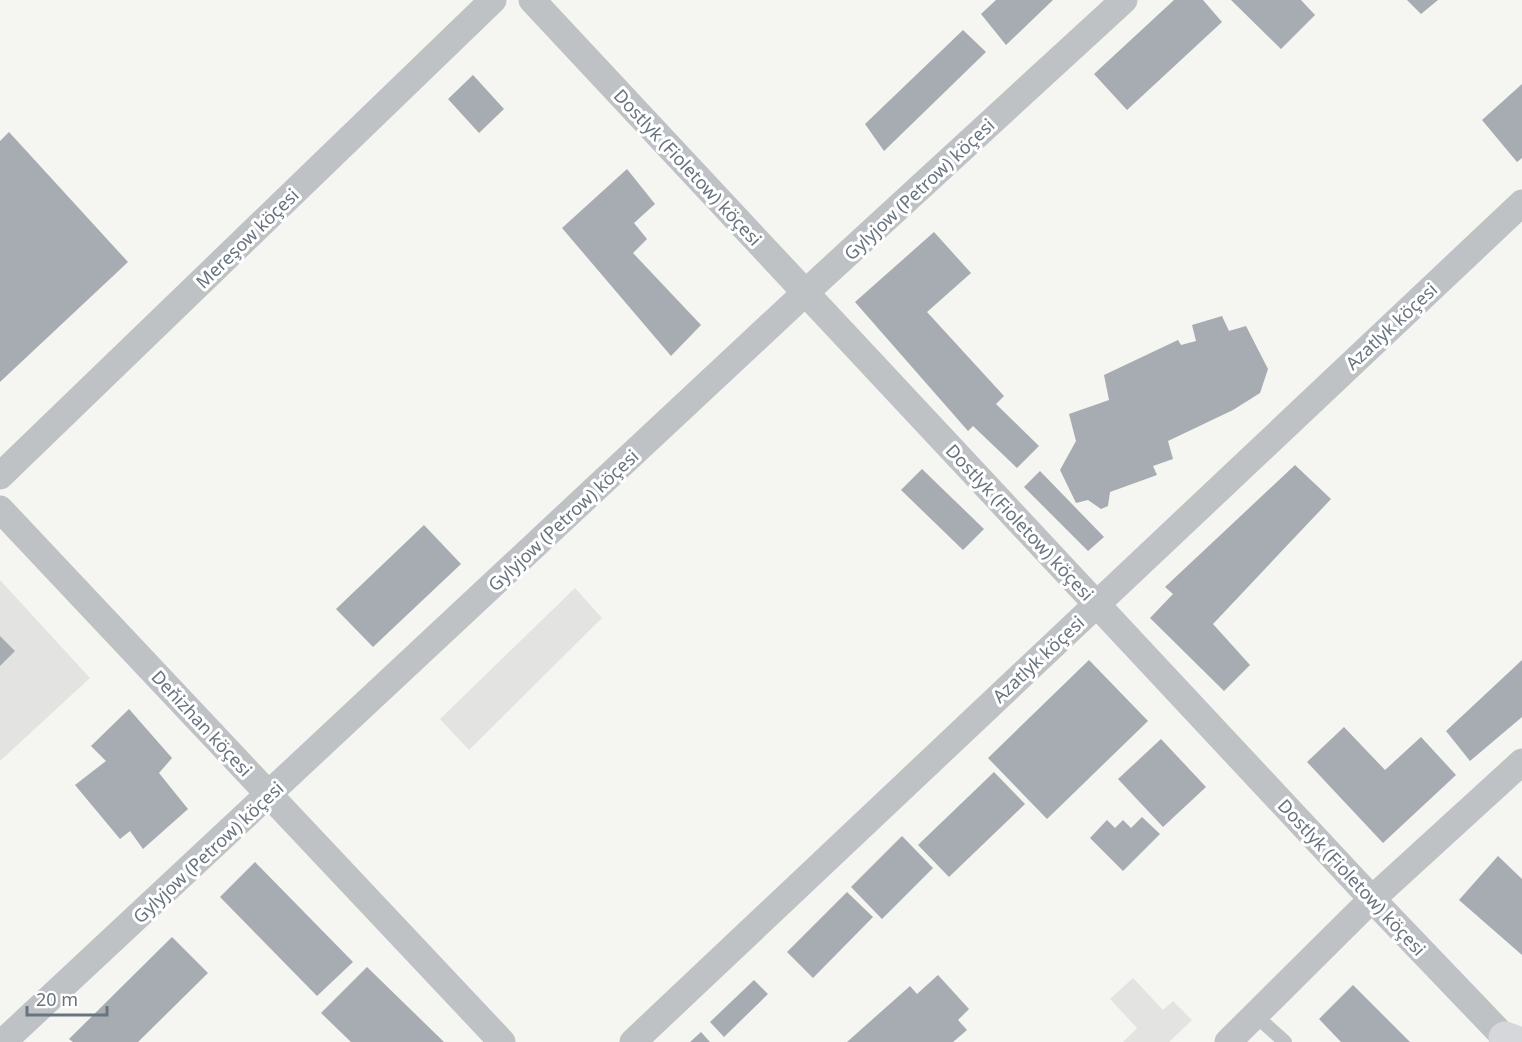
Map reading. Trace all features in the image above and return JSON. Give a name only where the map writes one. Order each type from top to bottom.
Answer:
[{"type":"street","name":"Mereşow köçesi","points":[[0,476],[493,0]]},
{"type":"street","name":"Dostlyk (Fioletow) köçesi","points":[[532,0],[1372,899],[1509,1041]]},
{"type":"street","name":"Gylyjow (Petrow) köçesi","points":[[3,1042],[805,293],[1125,0]]},
{"type":"street","name":"Azatlyk köçesi","points":[[633,1042],[1522,203]]},
{"type":"street","name":"Deňizhan köçesi","points":[[0,509],[502,1042]]},
{"type":"street","points":[[1228,1042],[1372,899],[1522,762]]},
{"type":"lane","points":[[1256,1015],[1285,1042]]},
{"type":"shaded area","points":[[0,580],[90,678],[0,761]]},
{"type":"shaded area","points":[[575,588],[602,618],[469,750],[440,719]]},
{"type":"shaded area","points":[[1133,978],[1163,1010],[1173,1001],[1192,1020],[1169,1042],[1123,1042],[1137,1028],[1110,999]]},
{"type":"building","points":[[996,0],[1053,0],[1006,45],[981,14]]},
{"type":"building","points":[[1174,0],[1203,0],[1222,22],[1127,110],[1094,74]]},
{"type":"building","points":[[1231,0],[1301,0],[1315,15],[1281,49]]},
{"type":"building","points":[[1407,0],[1438,0],[1421,14]]},
{"type":"building","points":[[963,30],[986,52],[884,151],[865,124]]},
{"type":"building","points":[[473,75],[504,109],[479,133],[448,99]]},
{"type":"building","points":[[1522,84],[1522,158],[1517,162],[1482,120]]},
{"type":"building","points":[[9,132],[128,262],[0,382],[0,141]]},
{"type":"building","points":[[627,169],[655,204],[634,223],[647,239],[633,253],[701,325],[671,356],[562,228]]},
{"type":"building","points":[[934,232],[971,273],[927,312],[1004,396],[996,404],[1039,446],[1017,468],[973,426],[968,431],[855,302]]},
{"type":"building","points":[[1222,316],[1229,331],[1246,326],[1268,369],[1260,393],[1233,410],[1168,441],[1173,459],[1153,466],[1157,475],[1110,492],[1108,506],[1101,509],[1088,500],[1076,503],[1060,470],[1076,441],[1069,414],[1109,400],[1104,375],[1178,340],[1181,345],[1196,341],[1192,325]]},
{"type":"building","points":[[1295,465],[1331,499],[1213,624],[1250,665],[1224,691],[1150,618],[1173,594],[1165,587]]},
{"type":"building","points":[[922,469],[984,529],[963,550],[901,490]]},
{"type":"building","points":[[1040,471],[1104,537],[1088,551],[1024,487]]},
{"type":"building","points":[[424,525],[461,564],[373,647],[336,609]]},
{"type":"building","points":[[0,636],[15,651],[0,666]]},
{"type":"building","points":[[1089,660],[1148,721],[1047,819],[988,758]]},
{"type":"building","points":[[1522,660],[1522,717],[1470,761],[1446,731]]},
{"type":"building","points":[[129,709],[172,758],[159,773],[188,809],[143,849],[130,831],[120,839],[75,785],[106,761],[91,746]]},
{"type":"building","points":[[1344,727],[1385,770],[1421,737],[1456,775],[1383,843],[1307,762]]},
{"type":"building","points":[[1161,739],[1206,787],[1163,827],[1118,779]]},
{"type":"building","points":[[994,772],[1025,804],[949,877],[918,845]]},
{"type":"building","points":[[1142,817],[1160,834],[1123,871],[1090,838],[1107,820],[1115,828],[1123,820],[1131,828]]},
{"type":"building","points":[[902,836],[933,868],[882,919],[851,887]]},
{"type":"building","points":[[1498,856],[1522,879],[1522,955],[1459,900]]},
{"type":"building","points":[[255,862],[353,962],[317,996],[220,897]]},
{"type":"building","points":[[847,892],[873,917],[813,978],[787,952]]},
{"type":"building","points":[[172,937],[208,973],[138,1042],[73,1042],[69,1039]]},
{"type":"building","points":[[367,967],[444,1042],[351,1042],[321,1013]]},
{"type":"building","points":[[938,975],[969,1009],[958,1020],[967,1030],[953,1042],[847,1042],[910,986],[917,994]]},
{"type":"building","points":[[754,980],[768,994],[724,1037],[710,1022]]},
{"type":"building","points":[[1353,985],[1410,1042],[1341,1042],[1319,1019]]},
{"type":"building","points":[[701,1032],[710,1042],[690,1042]]}]
